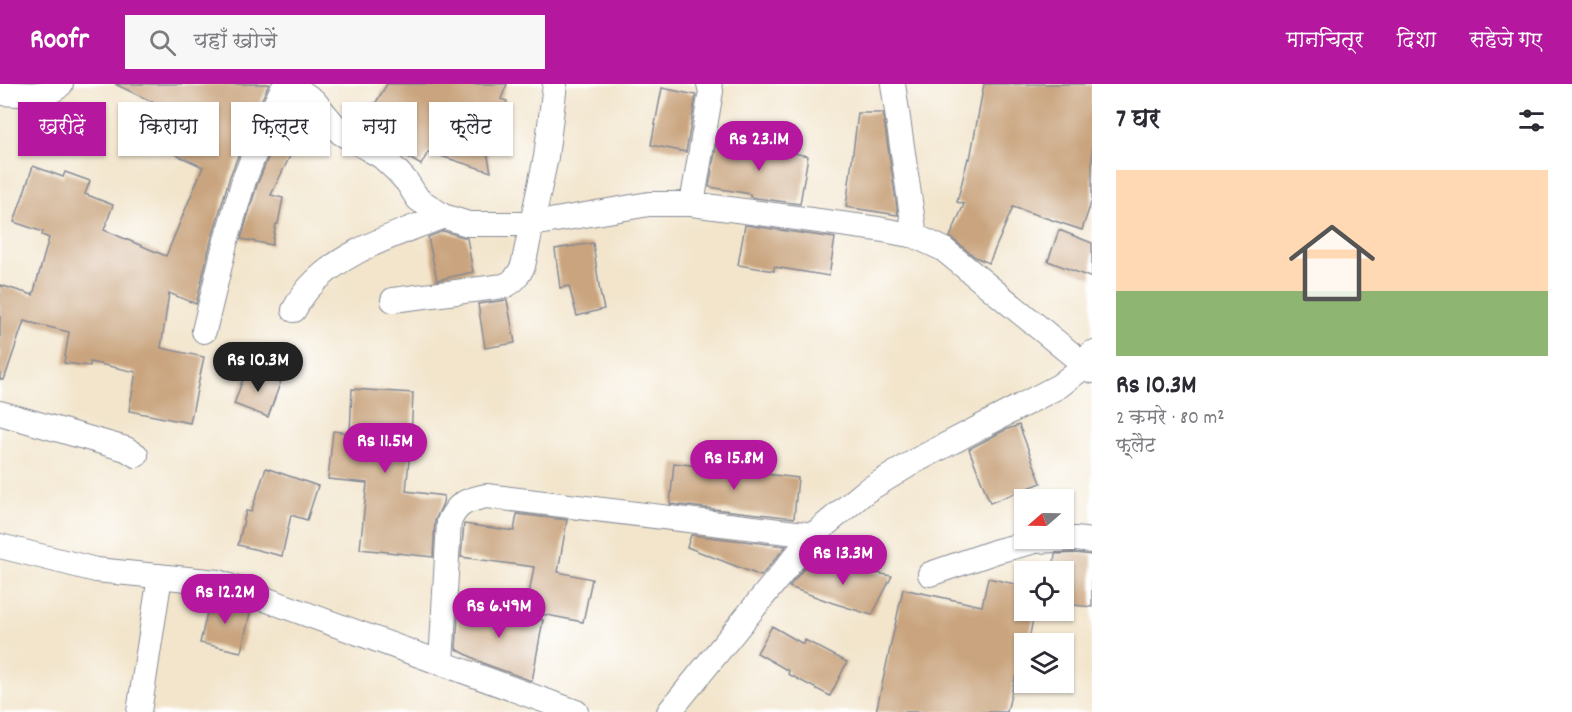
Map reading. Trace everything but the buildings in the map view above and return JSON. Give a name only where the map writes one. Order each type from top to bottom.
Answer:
[{"type":"street","points":[[0,93],[41,94],[57,89],[61,84]]},
{"type":"street","points":[[393,300],[504,286],[518,276],[524,266],[546,157],[555,84]]},
{"type":"street","points":[[692,204],[711,91],[709,84]]},
{"type":"street","points":[[892,84],[915,236]]},
{"type":"street","points":[[204,331],[225,244],[244,180],[282,90],[292,85],[314,101],[341,133],[381,157],[407,182],[418,199],[443,216],[468,224],[532,224],[649,204],[692,204],[915,236],[943,249],[1090,363],[1059,386],[917,460],[866,491],[813,535],[669,712]]},
{"type":"street","points":[[294,310],[308,289],[336,264],[359,250],[443,216]]},
{"type":"street","points":[[0,413],[126,449],[136,455]]},
{"type":"street","points":[[441,663],[449,522],[460,505],[471,499],[486,496],[813,535]]},
{"type":"street","points":[[930,574],[997,551],[1036,541],[1075,539],[1092,541]]},
{"type":"street","points":[[0,546],[96,570],[218,582],[576,712]]},
{"type":"street","points":[[139,712],[160,576]]}]
